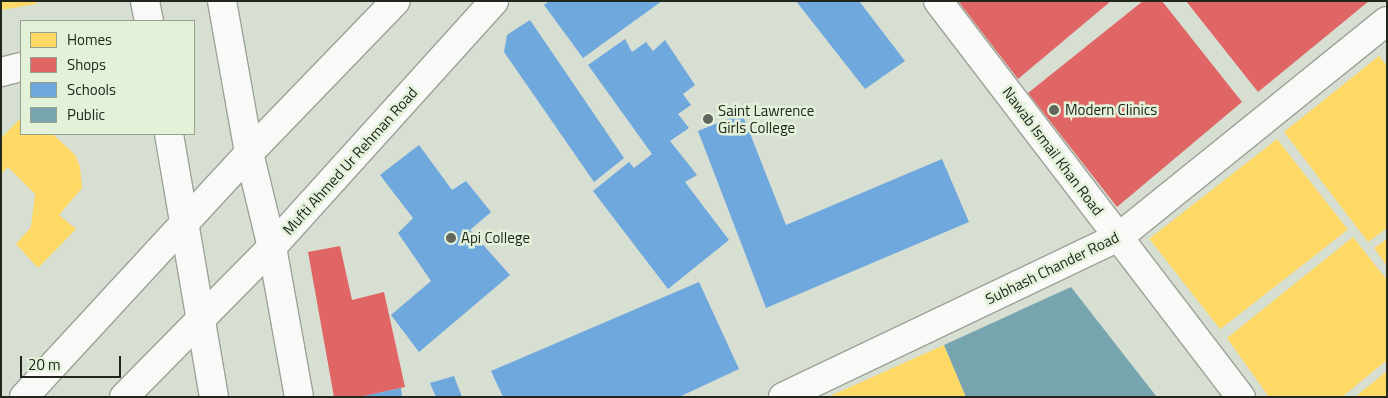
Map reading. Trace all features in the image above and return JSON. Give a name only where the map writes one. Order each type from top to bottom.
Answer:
[{"type":"street","points":[[145,1],[149,20]]},
{"type":"street","points":[[222,1],[249,152],[272,247],[298,397]]},
{"type":"street","points":[[24,397],[186,224],[249,152],[396,1]]},
{"type":"street","name":"Mufti Ahmed Ur Rehman Road","points":[[124,397],[201,316],[272,247],[494,1]]},
{"type":"street","name":"Nawab Ismail Khan Road","points":[[938,1],[1241,397]]},
{"type":"street","name":"Subhash Chander Road","points":[[783,397],[1118,237],[1387,21]]},
{"type":"street","points":[[1,72],[20,67]]},
{"type":"street","points":[[169,135],[186,224],[214,397]]},
{"type":"building: Homes","points":[[1,1],[36,1],[36,4],[1,10]]},
{"type":"building: Homes","points":[[1379,56],[1387,66],[1387,228],[1368,242],[1284,132]]},
{"type":"building: Homes","points":[[20,119],[20,135],[54,135],[75,155],[80,167],[82,188],[59,215],[76,229],[38,268],[16,244],[31,227],[35,194],[8,167],[1,174],[1,138]]},
{"type":"building: Homes","points":[[1277,139],[1348,230],[1220,329],[1149,239]]},
{"type":"building: Homes","points":[[1353,237],[1387,280],[1387,360],[1342,397],[1269,397],[1227,338]]},
{"type":"building: Homes","points":[[1387,239],[1387,266],[1374,248]]},
{"type":"building: Homes","points":[[944,345],[966,397],[828,397]]},
{"type":"building: Homes","points":[[1387,371],[1387,397],[1355,397]]},
{"type":"building: Shops","points":[[958,1],[1111,1],[1018,79]]},
{"type":"building: Shops","points":[[1143,1],[1162,1],[1242,102],[1117,207],[1028,93]]},
{"type":"building: Shops","points":[[1186,1],[1369,1],[1258,92]]},
{"type":"building: Shops","points":[[340,246],[352,300],[384,292],[405,387],[361,397],[334,397],[308,252]]},
{"type":"building: Schools","points":[[549,1],[662,1],[583,58],[544,5]]},
{"type":"building: Schools","points":[[796,1],[859,1],[905,61],[865,89]]},
{"type":"building: Schools","points":[[530,20],[624,158],[594,182],[504,52],[507,35]]},
{"type":"building: Schools","points":[[625,39],[632,52],[646,42],[653,51],[665,40],[695,85],[683,94],[691,105],[678,114],[689,128],[670,141],[697,175],[685,182],[729,240],[668,289],[593,191],[629,162],[634,168],[652,154],[588,65]]},
{"type":"building: Schools","points":[[742,113],[786,225],[942,159],[969,222],[766,308],[698,131]]},
{"type":"building: Schools","points":[[419,145],[452,190],[466,181],[491,212],[470,230],[510,275],[419,352],[391,315],[431,281],[398,233],[413,218],[380,175]]},
{"type":"building: Schools","points":[[699,282],[739,369],[679,397],[503,397],[491,371]]},
{"type":"building: Schools","points":[[454,376],[462,397],[436,397],[430,383]]},
{"type":"building: Schools","points":[[401,388],[402,397],[364,397],[364,396]]},
{"type":"building: Public","points":[[1071,287],[1156,396],[966,397],[944,345]]},
{"type":"place","name":"Modern Clinics","points":[[1054,110]]},
{"type":"place","name":"Saint Lawrence Girls College","points":[[708,119]]},
{"type":"place","name":"Api College","points":[[451,238]]}]
